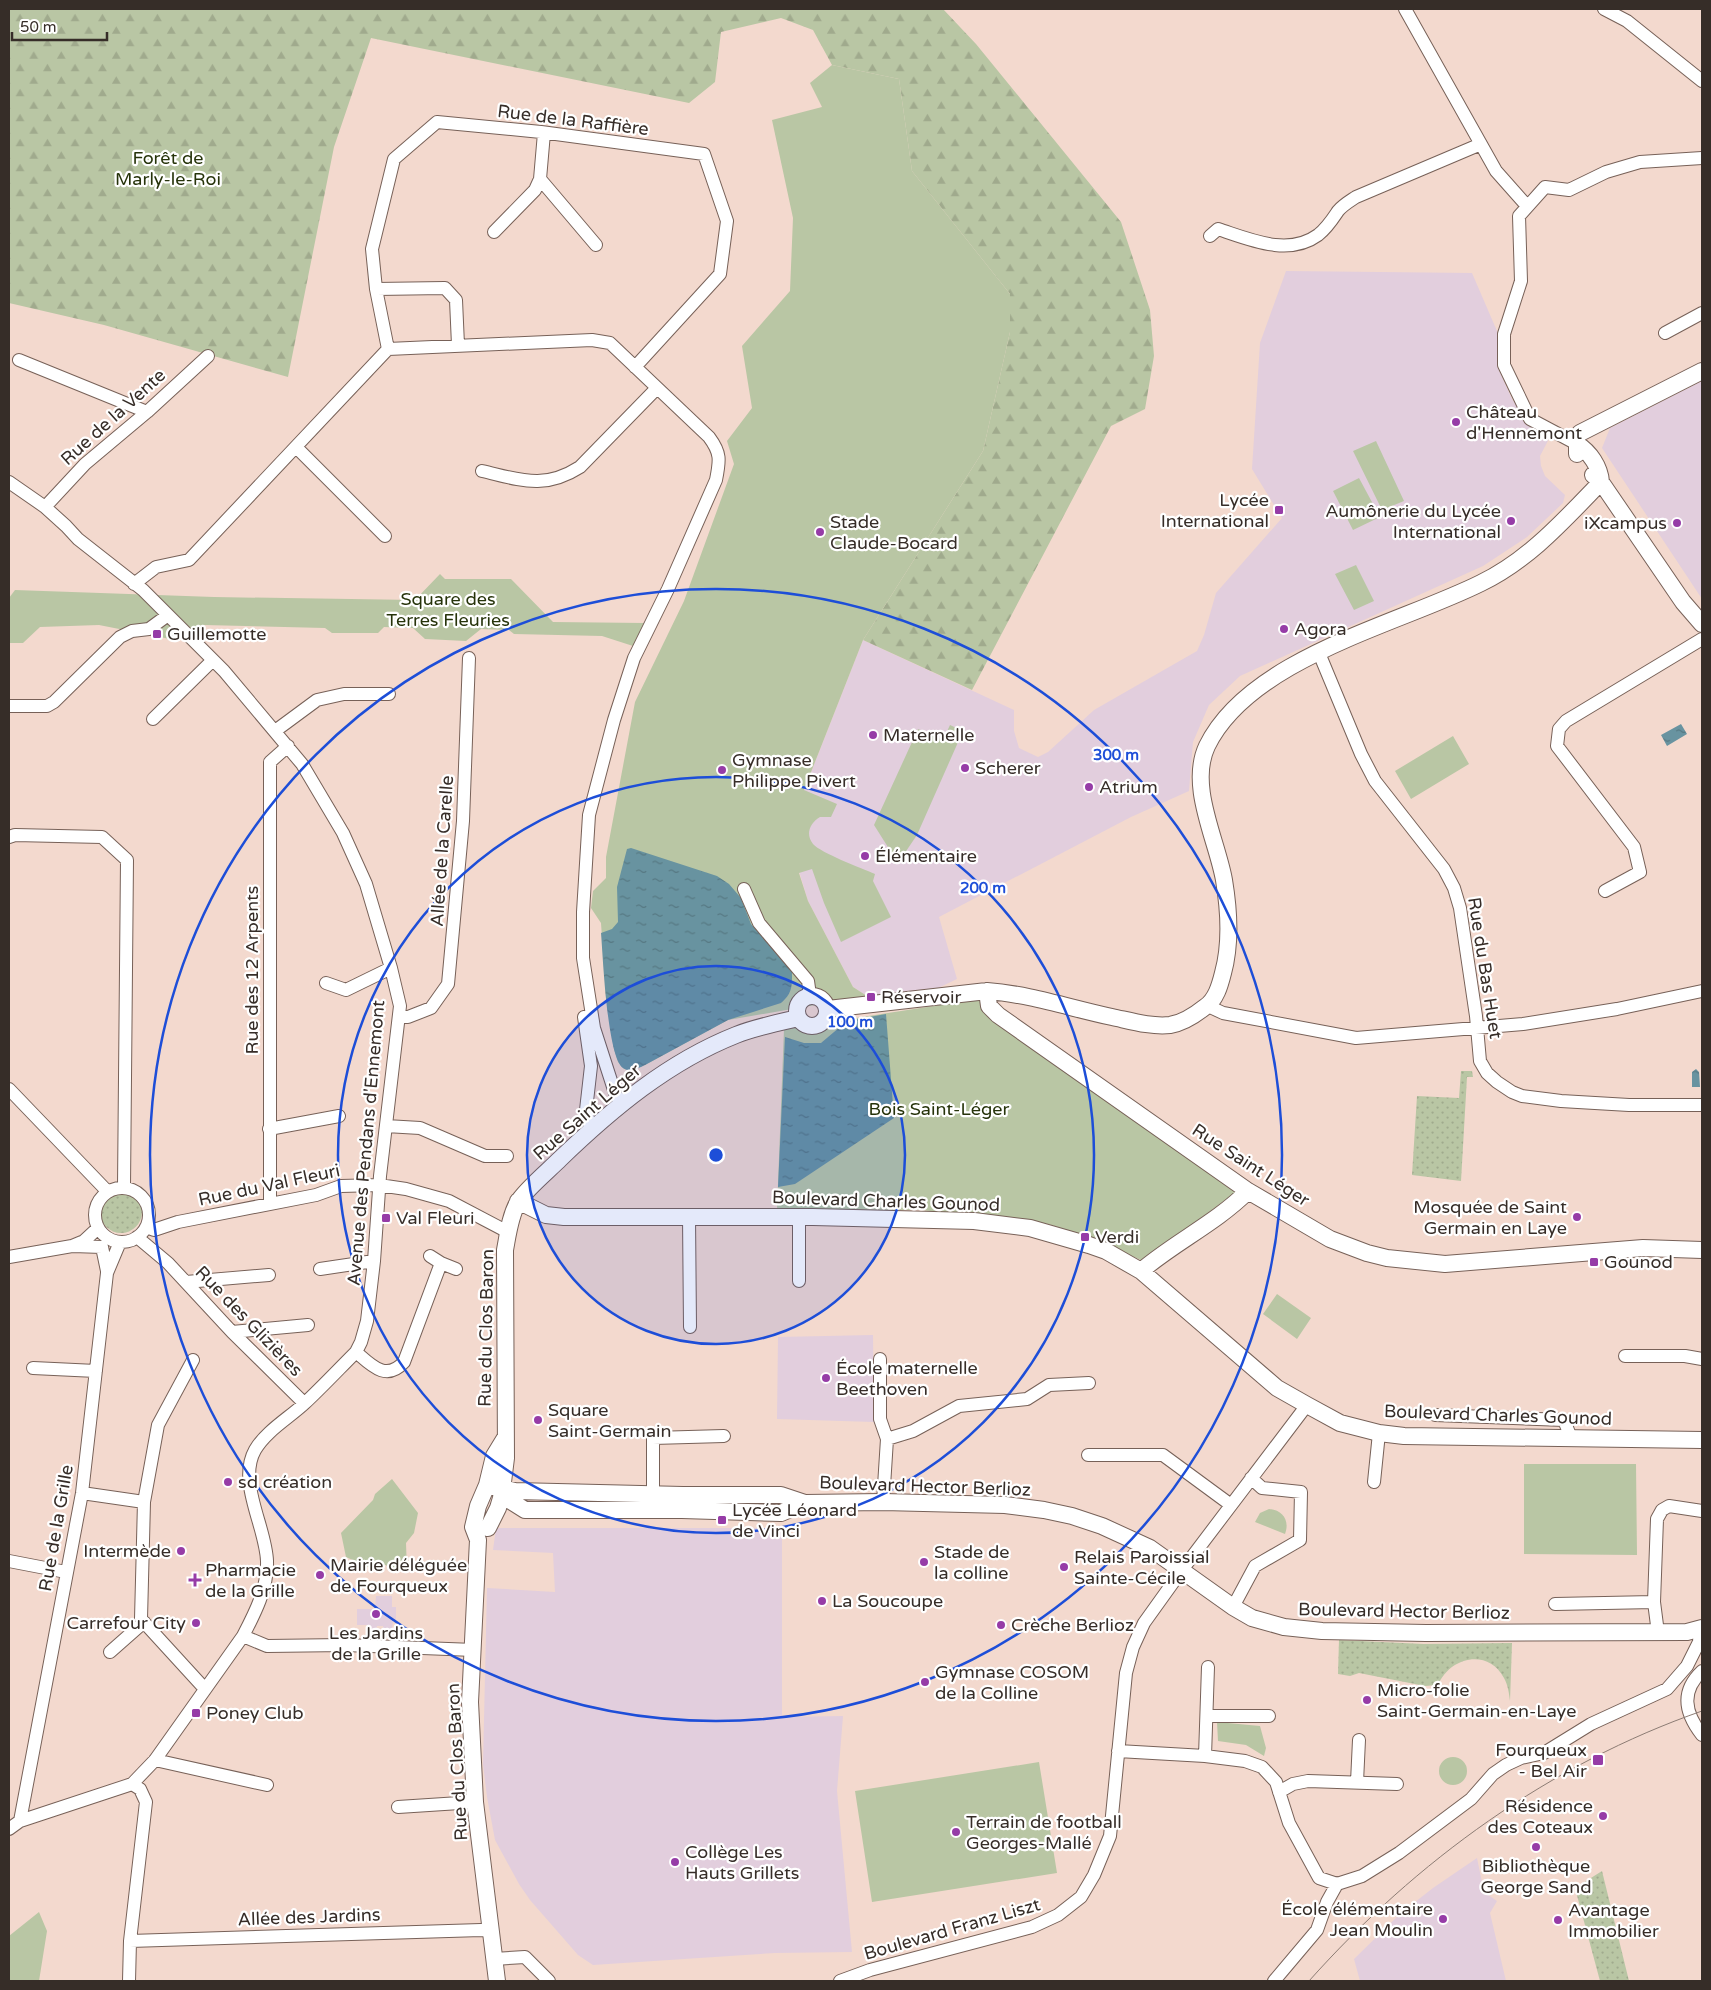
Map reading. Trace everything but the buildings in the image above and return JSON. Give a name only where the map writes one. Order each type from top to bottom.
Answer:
[{"type":"street","points":[[1405,9],[1496,171],[1527,206]]},
{"type":"street","points":[[1604,9],[1627,21],[1702,81]]},
{"type":"street","name":"Rue de la Raffière","points":[[388,349],[376,290],[372,249],[394,159],[437,122],[544,133],[704,154],[727,221],[720,274],[635,367]]},
{"type":"street","points":[[494,232],[535,190],[540,179],[544,133]]},
{"type":"street","points":[[1210,236],[1218,229],[1259,243],[1283,246],[1303,241],[1317,236],[1329,225],[1340,209],[1356,197],[1481,144]]},
{"type":"street","points":[[1702,158],[1640,162],[1606,172],[1568,190],[1545,186],[1519,216],[1521,281],[1504,334],[1504,364],[1530,419],[1583,448],[1600,472],[1601,482],[1683,602],[1702,624]]},
{"type":"street","points":[[540,179],[596,245]]},
{"type":"street","points":[[376,290],[444,288],[456,300],[458,345]]},
{"type":"street","points":[[1665,333],[1702,313]]},
{"type":"street","points":[[134,584],[156,567],[189,560],[388,349],[592,340],[610,343],[709,437],[718,450],[720,465],[716,480],[668,589],[634,658],[614,720],[589,816],[582,958],[594,1028],[615,1093],[621,1104]]},
{"type":"street","name":"Rue de la Vente","points":[[44,507],[85,464],[147,412],[208,356]]},
{"type":"street","points":[[19,360],[147,412]]},
{"type":"street","points":[[1577,444],[1580,433],[1702,371]]},
{"type":"street","points":[[482,471],[538,482],[569,474],[580,467],[657,388]]},
{"type":"street","points":[[296,447],[384,536]]},
{"type":"street","name":"Avenue des Pendans d'Ennemont","points":[[9,482],[44,507],[78,539],[143,590],[213,660],[276,731],[302,764],[323,798],[353,854],[373,903],[400,1006],[379,1185],[374,1261],[367,1321],[362,1342],[356,1352],[267,1436],[254,1451],[250,1466],[250,1483],[266,1544],[267,1569],[259,1602],[243,1636],[156,1760],[132,1784]]},
{"type":"street","points":[[828,1008],[839,1009],[892,1000],[915,1000],[987,991],[1011,993],[1144,1024],[1170,1025],[1185,1020],[1208,1006],[1220,988],[1226,962],[1228,915],[1224,879],[1201,795],[1200,780],[1205,749],[1218,726],[1244,699],[1278,674],[1366,630],[1483,582],[1519,560],[1542,542],[1601,482]]},
{"type":"street","points":[[9,706],[47,706],[54,702],[120,636],[132,631],[150,629],[168,615]]},
{"type":"street","points":[[1605,890],[1640,872],[1634,847],[1557,746],[1559,729],[1566,721],[1702,640]]},
{"type":"street","name":"Rue du Bas Huet","points":[[1319,652],[1361,754],[1375,781],[1444,869],[1454,888],[1460,908],[1480,1061],[1487,1073],[1512,1092],[1522,1096],[1629,1106],[1702,1105]]},
{"type":"street","name":"Allée de la Carelle","points":[[398,1017],[408,1017],[431,1008],[448,984],[463,821],[468,658]]},
{"type":"street","points":[[153,719],[213,660]]},
{"type":"street","points":[[276,731],[317,700],[344,694],[389,694]]},
{"type":"street","name":"Rue des 12 Arpents","points":[[270,1203],[270,762],[288,746]]},
{"type":"street","points":[[9,837],[16,835],[102,837],[127,860],[124,1187]]},
{"type":"street","points":[[744,889],[759,923],[809,988],[823,999],[828,1008],[826,1018],[819,1025],[809,1026],[804,1024],[798,1016],[799,1003],[809,988]]},
{"type":"street","points":[[326,983],[346,990],[391,968]]},
{"type":"street","name":"Rue Saint Léger","points":[[987,991],[990,1006],[998,1015],[1045,1046],[1248,1190],[1330,1239],[1367,1253],[1387,1258],[1445,1264],[1643,1248],[1702,1250]]},
{"type":"street","points":[[1208,1006],[1223,1013],[1356,1038],[1523,1024],[1589,1014],[1702,992]]},
{"type":"street","points":[[584,1014],[591,1066],[586,1110],[590,1131]]},
{"type":"street","name":"Rue Saint Léger","points":[[518,1202],[590,1131],[621,1104],[677,1064],[736,1034],[794,1019],[798,1016]]},
{"type":"street","points":[[9,1089],[107,1191]]},
{"type":"street","points":[[269,1129],[339,1116]]},
{"type":"street","points":[[386,1126],[420,1128],[485,1156],[507,1156]]},
{"type":"street","name":"Rue du Val Fleuri","points":[[146,1227],[154,1230],[178,1222],[316,1195],[341,1186],[379,1185],[406,1189],[449,1201],[510,1225]]},
{"type":"street","points":[[72,1246],[84,1241],[102,1238],[120,1242],[129,1241],[137,1237],[146,1227],[149,1213],[144,1198],[139,1193],[124,1187],[107,1191],[101,1197],[95,1212],[102,1238],[108,1273]]},
{"type":"street","points":[[1141,1271],[1163,1252],[1228,1209],[1248,1190]]},
{"type":"street","name":"Boulevard Charles Gounod","points":[[518,1202],[546,1215],[564,1217],[799,1217],[974,1221],[1030,1228],[1089,1245],[1141,1271],[1277,1388],[1340,1423],[1379,1433],[1404,1436],[1702,1440]]},
{"type":"street","name":"Rue du Clos Baron","points":[[497,1981],[475,1802],[470,1702],[483,1534],[509,1489],[505,1438],[505,1250],[510,1225],[518,1202]]},
{"type":"street","name":"Rue du Val Fleuri","points":[[149,1213],[164,1220],[178,1222]]},
{"type":"street","points":[[689,1216],[690,1327]]},
{"type":"street","points":[[799,1217],[799,1281]]},
{"type":"street","name":"Rue des Glizières","points":[[146,1227],[155,1245],[168,1263]]},
{"type":"street","name":"Rue des Glizières","points":[[137,1237],[168,1263],[232,1332],[304,1403]]},
{"type":"street","points":[[9,1257],[72,1246],[102,1238]]},
{"type":"street","name":"Rue de la Grille","points":[[20,1821],[82,1494],[108,1273],[120,1242]]},
{"type":"street","points":[[430,1256],[456,1269]]},
{"type":"street","points":[[320,1269],[374,1261]]},
{"type":"street","points":[[356,1352],[375,1368],[385,1372],[399,1368],[408,1354],[441,1263]]},
{"type":"street","points":[[186,1282],[269,1275]]},
{"type":"street","points":[[232,1332],[308,1325]]},
{"type":"street","points":[[1625,1356],[1685,1356],[1702,1359]]},
{"type":"street","points":[[880,1359],[880,1419],[887,1439],[883,1502]]},
{"type":"street","points":[[193,1360],[158,1426],[144,1502],[141,1619],[205,1689]]},
{"type":"street","points":[[32,1368],[96,1371]]},
{"type":"street","points":[[887,1439],[913,1431],[959,1406],[1027,1400],[1049,1385],[1089,1383]]},
{"type":"street","name":"Boulevard Franz Liszt","points":[[840,1981],[870,1970],[1032,1927],[1058,1915],[1081,1897],[1094,1875],[1110,1836],[1126,1673],[1133,1647],[1144,1623],[1307,1405]]},
{"type":"street","points":[[1435,1415],[1564,1420],[1571,1438]]},
{"type":"street","points":[[1374,1482],[1379,1433]]},
{"type":"street","points":[[653,1494],[653,1438],[724,1436]]},
{"type":"street","name":"Rue du Clos Baron","points":[[483,1534],[473,1527],[478,1506],[487,1485],[494,1456],[505,1438]]},
{"type":"street","points":[[1088,1455],[1163,1455],[1231,1505]]},
{"type":"street","points":[[483,1534],[499,1520],[523,1509],[526,1499],[532,1491],[512,1473],[506,1464]]},
{"type":"street","points":[[1233,1607],[1255,1566],[1300,1540],[1301,1492],[1262,1488],[1251,1478]]},
{"type":"street","name":"Boulevard Hector Berlioz","points":[[487,1485],[532,1491],[781,1495],[805,1503],[883,1502],[1005,1505],[1072,1516],[1102,1526],[1150,1548],[1233,1607],[1252,1618],[1284,1627],[1355,1632],[1658,1633],[1688,1632],[1701,1628]]},
{"type":"street","points":[[509,1489],[510,1500],[523,1509]]},
{"type":"street","points":[[82,1494],[144,1502]]},
{"type":"street","name":"Boulevard Hector Berlioz","points":[[523,1509],[781,1513],[805,1503]]},
{"type":"street","points":[[1658,1633],[1654,1602],[1657,1519],[1662,1510],[1669,1506],[1702,1511]]},
{"type":"street","points":[[9,1561],[66,1572]]},
{"type":"street","points":[[1555,1604],[1654,1602]]},
{"type":"street","points":[[110,1652],[144,1622]]},
{"type":"street","points":[[1118,1752],[1205,1756],[1245,1761],[1262,1767],[1276,1782],[1289,1823],[1319,1878],[1337,1884],[1362,1876],[1400,1853],[1471,1799],[1493,1774],[1506,1765],[1521,1758],[1544,1753],[1591,1724],[1666,1689],[1687,1666],[1700,1642],[1701,1628]]},
{"type":"street","points":[[243,1636],[266,1646],[344,1645],[474,1650]]},
{"type":"street","points":[[1205,1756],[1208,1667]]},
{"type":"street","points":[[1702,1671],[1688,1687],[1687,1699],[1694,1721],[1702,1735]]},
{"type":"street","points":[[1207,1716],[1269,1716]]},
{"type":"street","points":[[1357,1782],[1360,1740]]},
{"type":"street","points":[[156,1760],[267,1786]]},
{"type":"street","points":[[1279,1792],[1293,1784],[1308,1781],[1397,1784]]},
{"type":"street","points":[[9,1829],[20,1821],[132,1784],[140,1789],[146,1802],[130,1941],[130,1981]]},
{"type":"street","points":[[398,1807],[475,1802]]},
{"type":"street","points":[[1274,1981],[1317,1930],[1327,1902],[1337,1884]]},
{"type":"street","name":"Allée des Jardins","points":[[130,1941],[462,1930],[490,1931]]},
{"type":"street","points":[[494,1959],[524,1957],[549,1981]]},
{"type":"shaded area","points":[[1286,271],[1472,273],[1497,331],[1497,366],[1512,399],[1524,417],[1551,435],[1540,456],[1541,466],[1545,476],[1565,495],[1563,503],[1527,537],[1483,566],[1240,676],[1209,705],[1193,742],[1189,791],[1131,817],[939,917],[957,979],[932,991],[867,996],[853,987],[808,901],[793,851],[799,803],[863,640],[1014,710],[1014,731],[1019,748],[1038,757],[1048,752],[1094,710],[1197,651],[1204,635],[1216,593],[1282,518],[1252,469],[1260,343]]},
{"type":"shaded area","name":"iXcampus","points":[[1702,381],[1702,599],[1602,448],[1610,428]]},
{"type":"shaded area","name":"École maternelle Beethoven","points":[[873,1335],[874,1422],[777,1419],[778,1337]]},
{"type":"shaded area","points":[[496,1528],[782,1528],[782,1717],[843,1716],[837,1791],[852,1952],[775,1953],[593,1965],[578,1955],[530,1900],[495,1840],[487,1797],[483,1764],[487,1588],[555,1592],[553,1553],[493,1550]]},
{"type":"shaded area","name":"Les Jardins de la Grille","points":[[376,1596],[392,1596],[392,1607],[396,1607],[396,1621],[393,1621],[392,1629],[383,1630],[383,1626],[377,1626],[376,1631],[370,1630],[370,1625],[357,1625],[357,1609],[375,1609]]},
{"type":"shaded area","name":"École élémentaire Jean Moulin","points":[[1477,1858],[1484,1892],[1497,1901],[1490,1913],[1506,1981],[1360,1981],[1354,1959],[1401,1913]]},
{"type":"green space","name":"Forêt de Marly-le-Roi","points":[[9,9],[943,9],[976,44],[1121,222],[1150,310],[1154,356],[1145,409],[1111,426],[972,690],[863,640],[983,451],[1010,332],[1010,294],[912,171],[899,79],[832,65],[813,30],[781,18],[721,32],[715,82],[689,103],[371,38],[334,147],[288,377],[104,325],[9,303]]},
{"type":"green space","name":"Stade Claude-Bocard","points":[[832,65],[899,79],[912,171],[1010,294],[1010,332],[983,451],[863,640],[804,790],[837,804],[831,817],[820,817],[811,826],[809,836],[813,844],[832,856],[875,874],[873,881],[891,917],[841,942],[812,869],[799,873],[808,901],[853,987],[867,996],[728,1020],[645,1065],[631,1070],[624,1069],[618,1062],[614,1049],[606,997],[601,923],[591,908],[593,891],[606,878],[606,857],[635,702],[684,601],[734,464],[727,441],[752,408],[742,346],[790,291],[793,218],[772,120],[822,107],[810,83]]},
{"type":"green space","points":[[1376,441],[1404,501],[1382,510],[1353,451]]},
{"type":"green space","points":[[1359,478],[1380,517],[1353,530],[1333,491]]},
{"type":"green space","points":[[1356,565],[1374,601],[1354,610],[1335,574]]},
{"type":"green space","name":"Square des Terres Fleuries","points":[[440,574],[445,579],[511,579],[553,622],[645,623],[633,646],[602,636],[514,634],[509,630],[481,629],[466,641],[425,639],[413,628],[384,627],[378,633],[332,633],[325,628],[204,625],[175,640],[99,625],[40,627],[23,643],[9,643],[9,598],[15,590],[214,597],[415,600]]},
{"type":"green space","points":[[950,725],[963,731],[917,835],[898,863],[874,825],[918,729],[943,740]]},
{"type":"green space","points":[[1453,736],[1469,764],[1411,799],[1395,771]]},
{"type":"green space","name":"Bois Saint-Léger","points":[[979,999],[997,1024],[1236,1192],[1143,1261],[1090,1237],[1048,1224],[921,1210],[777,1209],[784,1029]]},
{"type":"green space","points":[[1461,1071],[1472,1071],[1473,1077],[1467,1077],[1461,1181],[1412,1175],[1417,1096],[1459,1098]]},
{"type":"green space","points":[[125,1191],[133,1194],[139,1200],[142,1212],[139,1224],[133,1230],[117,1233],[109,1230],[103,1224],[100,1208],[103,1200],[109,1194]]},
{"type":"green space","points":[[1277,1294],[1311,1318],[1297,1339],[1263,1314]]},
{"type":"green space","points":[[1524,1464],[1636,1464],[1637,1555],[1524,1554]]},
{"type":"green space","points":[[392,1479],[418,1513],[414,1533],[406,1543],[407,1571],[391,1572],[386,1565],[368,1567],[346,1557],[341,1533],[373,1500],[375,1494]]},
{"type":"green space","points":[[1269,1509],[1282,1514],[1284,1517],[1287,1525],[1285,1534],[1255,1522],[1260,1513]]},
{"type":"green space","points":[[1339,1640],[1424,1644],[1512,1643],[1510,1701],[1504,1678],[1489,1662],[1479,1660],[1470,1660],[1451,1668],[1438,1685],[1425,1686],[1359,1673],[1350,1676],[1338,1674]]},
{"type":"green space","points":[[1217,1722],[1260,1726],[1266,1748],[1264,1756],[1246,1745],[1218,1741]]},
{"type":"green space","points":[[1453,1757],[1463,1761],[1467,1771],[1463,1781],[1453,1785],[1443,1781],[1439,1771],[1443,1761]]},
{"type":"green space","name":"Terrain de football Georges-Mallé","points":[[1039,1762],[1057,1873],[872,1902],[855,1791]]},
{"type":"green space","points":[[1602,1871],[1629,1981],[1600,1981],[1575,1888]]},
{"type":"green space","points":[[39,1912],[47,1931],[39,1981],[9,1981],[9,1936]]},
{"type":"water","points":[[1681,724],[1687,734],[1667,746],[1661,735]]},
{"type":"water","points":[[631,848],[717,876],[729,884],[741,898],[751,924],[792,970],[790,992],[781,1003],[728,1020],[634,1070],[623,1068],[613,1046],[607,1005],[601,933],[612,929],[618,922],[617,887],[627,849]]},
{"type":"water","points":[[886,1014],[894,1118],[795,1184],[778,1187],[785,1037],[804,1043],[821,1043],[847,1021]]},
{"type":"water","points":[[1696,1069],[1699,1072],[1700,1087],[1692,1087],[1692,1072]]},
{"type":"tram line","points":[[1309,1981],[1350,1937],[1394,1896],[1440,1857],[1489,1821],[1539,1788],[1592,1759],[1646,1733],[1702,1711]]},
{"type":"place","name":"Château d'Hennemont","points":[[1456,422]]},
{"type":"place","name":"Lycée International","points":[[1279,510]]},
{"type":"place","name":"Aumônerie du Lycée International","points":[[1511,521]]},
{"type":"place","name":"iXcampus","points":[[1677,523]]},
{"type":"place","name":"Stade Claude-Bocard","points":[[820,532]]},
{"type":"place","name":"Agora","points":[[1284,629]]},
{"type":"place","name":"Guillemotte","points":[[157,634]]},
{"type":"place","name":"Maternelle","points":[[873,735]]},
{"type":"place","name":"Scherer","points":[[965,768]]},
{"type":"place","name":"Gymnase Philippe Pivert","points":[[722,770]]},
{"type":"place","name":"Atrium","points":[[1089,787]]},
{"type":"place","name":"Élémentaire","points":[[865,856]]},
{"type":"place","name":"Réservoir","points":[[871,997]]},
{"type":"place","name":"Mosquée de Saint Germain en Laye","points":[[1577,1217]]},
{"type":"place","name":"Val Fleuri","points":[[386,1218]]},
{"type":"place","name":"Verdi","points":[[1085,1237]]},
{"type":"place","name":"Gounod","points":[[1594,1262]]},
{"type":"place","name":"École maternelle Beethoven","points":[[826,1378]]},
{"type":"place","name":"Square Saint-Germain","points":[[538,1420]]},
{"type":"place","name":"sd création","points":[[228,1482]]},
{"type":"place","name":"Lycée Léonard de Vinci","points":[[722,1520]]},
{"type":"place","name":"Intermède","points":[[181,1551]]},
{"type":"place","name":"Stade de la colline","points":[[924,1562]]},
{"type":"place","name":"Relais Paroissial Sainte-Cécile","points":[[1064,1567]]},
{"type":"place","name":"Mairie déléguée de Fourqueux","points":[[320,1575]]},
{"type":"place","name":"Pharmacie de la Grille","points":[[195,1580]]},
{"type":"place","name":"La Soucoupe","points":[[822,1601]]},
{"type":"place","name":"Les Jardins de la Grille","points":[[376,1614]]},
{"type":"place","name":"Carrefour City","points":[[196,1623]]},
{"type":"place","name":"Crèche Berlioz","points":[[1001,1625]]},
{"type":"place","name":"Gymnase COSOM de la Colline","points":[[925,1682]]},
{"type":"place","name":"Micro-folie Saint-Germain-en-Laye","points":[[1367,1700]]},
{"type":"place","name":"Poney Club","points":[[196,1713]]},
{"type":"place","name":"Fourqueux - Bel Air","points":[[1598,1760]]},
{"type":"place","name":"Résidence des Coteaux","points":[[1603,1816]]},
{"type":"place","name":"Terrain de football Georges-Mallé","points":[[956,1832]]},
{"type":"place","name":"Bibliothèque George Sand","points":[[1536,1847]]},
{"type":"place","name":"Collège Les Hauts Grillets","points":[[675,1862]]},
{"type":"place","name":"École élémentaire Jean Moulin","points":[[1443,1919]]},
{"type":"place","name":"Avantage Immobilier","points":[[1558,1920]]}]
